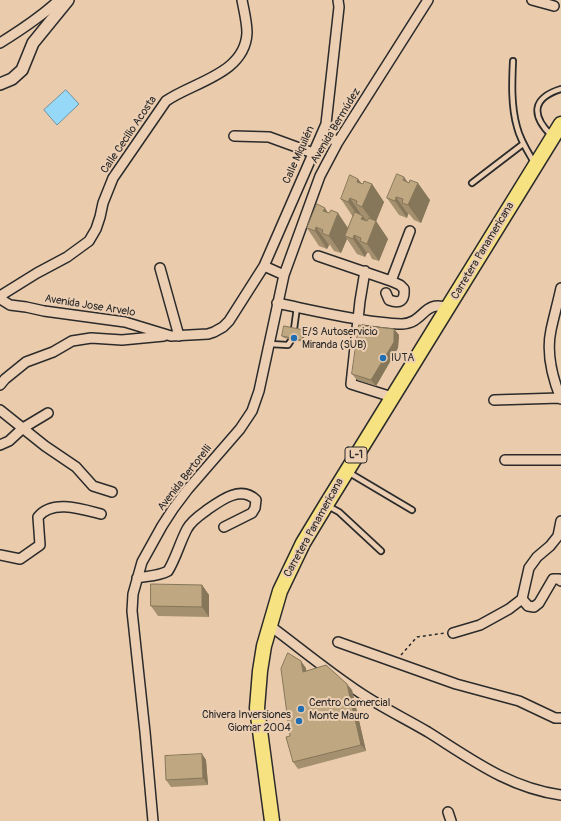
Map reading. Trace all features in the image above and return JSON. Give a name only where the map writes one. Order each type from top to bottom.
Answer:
[{"type":"main road","name":"Carretera Panamericana","points":[[272,821],[258,708],[260,671],[264,646],[280,591],[303,543],[561,124]]},
{"type":"street","points":[[0,44],[15,35],[59,0]]},
{"type":"street","points":[[0,84],[12,78],[22,70],[33,43],[68,0]]},
{"type":"street","name":"Calle Cecilio Acosta","points":[[0,296],[37,273],[66,258],[89,241],[96,229],[102,203],[113,178],[131,154],[147,127],[166,101],[176,94],[214,76],[227,68],[235,62],[241,53],[247,34],[242,0]]},
{"type":"street","name":"Calle Miquilén","points":[[264,266],[326,124],[338,0]]},
{"type":"street","name":"Avenida Bermúdez","points":[[284,275],[320,176],[338,142],[428,0]]},
{"type":"street","points":[[532,0],[554,6]]},
{"type":"street","points":[[26,26],[38,38]]},
{"type":"street","points":[[322,134],[338,142]]},
{"type":"street","points":[[234,136],[269,138],[313,153]]},
{"type":"street","points":[[391,281],[410,231]]},
{"type":"street","points":[[318,256],[365,271],[400,285],[404,289],[404,297],[401,301],[395,302],[389,300],[386,293]]},
{"type":"street","points":[[264,266],[284,275]]},
{"type":"street","name":"Avenida Jose Arvelo","points":[[0,296],[2,300],[10,304],[44,311],[124,322],[175,336],[208,334],[223,327],[229,321],[264,266]]},
{"type":"street","points":[[0,385],[26,362],[53,352],[72,341],[91,338],[122,340],[175,336],[160,268]]},
{"type":"street","points":[[365,271],[351,384],[392,397]]},
{"type":"street","name":"Avenida Bertorelli","points":[[153,821],[132,611],[137,578],[142,562],[173,509],[188,489],[240,429],[252,411],[259,391],[284,275]]},
{"type":"street","points":[[494,400],[561,398],[557,373],[548,352],[551,330],[558,306],[561,288]]},
{"type":"street","points":[[277,303],[358,320],[400,324],[410,323],[417,320],[434,305],[442,305],[448,308]]},
{"type":"street","points":[[0,306],[10,304]]},
{"type":"street","points":[[0,410],[45,446],[76,467],[93,486],[112,492]]},
{"type":"street","points":[[0,445],[9,441],[23,428],[48,413]]},
{"type":"street","points":[[505,460],[561,460]]},
{"type":"street","points":[[137,578],[162,574],[168,571],[188,527],[224,498],[242,493],[249,495],[256,500],[255,508],[252,513],[224,527]]},
{"type":"street","points":[[0,557],[20,558],[40,545],[38,517],[43,511],[53,508],[73,507],[101,514]]},
{"type":"street","points":[[453,633],[480,625],[509,609],[522,599],[529,568],[537,557],[550,546],[558,536],[561,521]]},
{"type":"street","points":[[522,599],[528,606],[534,607],[539,603],[553,579],[559,579],[561,582]]},
{"type":"street","points":[[269,625],[363,695],[428,732],[473,762],[507,780],[543,793],[561,796]]},
{"type":"street","points":[[338,642],[456,684],[519,701],[555,718],[561,718]]},
{"type":"lane","points":[[513,61],[513,101],[516,126],[523,144],[536,165]]},
{"type":"lane","points":[[553,137],[541,123],[537,113],[538,104],[543,98],[552,92],[561,89]]},
{"type":"lane","points":[[472,183],[523,144]]},
{"type":"lane","points":[[294,330],[297,307]]},
{"type":"lane","points":[[270,344],[288,345],[292,339]]},
{"type":"lane","points":[[346,472],[412,510]]},
{"type":"lane","points":[[326,505],[339,512],[381,551]]},
{"type":"path","points":[[394,662],[417,637],[453,633]]},
{"type":"water","points":[[66,90],[79,104],[57,125],[44,110]]},
{"type":"building","points":[[397,174],[404,177],[403,180],[409,183],[410,180],[418,183],[408,205],[402,203],[403,199],[396,197],[395,201],[387,198]]},
{"type":"building","points":[[350,175],[358,179],[357,182],[363,184],[364,181],[372,184],[362,207],[356,204],[357,201],[350,198],[348,202],[341,199]]},
{"type":"building","points":[[317,204],[325,208],[323,211],[329,213],[331,210],[338,213],[329,236],[322,233],[323,230],[316,227],[315,231],[307,228]]},
{"type":"building","points":[[355,212],[363,216],[361,219],[367,221],[369,218],[376,221],[367,244],[360,241],[361,238],[354,235],[353,239],[345,236]]},
{"type":"building","points":[[359,325],[394,329],[394,342],[371,380],[352,374]]},
{"type":"building","points":[[284,326],[304,330],[302,340],[282,336]]},
{"type":"building","points":[[151,584],[202,585],[202,607],[151,606]]},
{"type":"building","points":[[288,653],[301,661],[303,672],[326,665],[347,684],[361,745],[293,762],[286,737],[290,736],[281,669]]},
{"type":"building","points":[[202,754],[203,778],[166,780],[165,756]]},
{"type":"place","name":"E/S Autoservicio Miranda (SUB)","points":[[294,338]]},
{"type":"place","name":"IUTA","points":[[383,358]]},
{"type":"place","name":"Centro Comercial Monte Mauro","points":[[301,709]]},
{"type":"place","name":"Chivera Inversiones Giomar 2004","points":[[299,721]]}]
